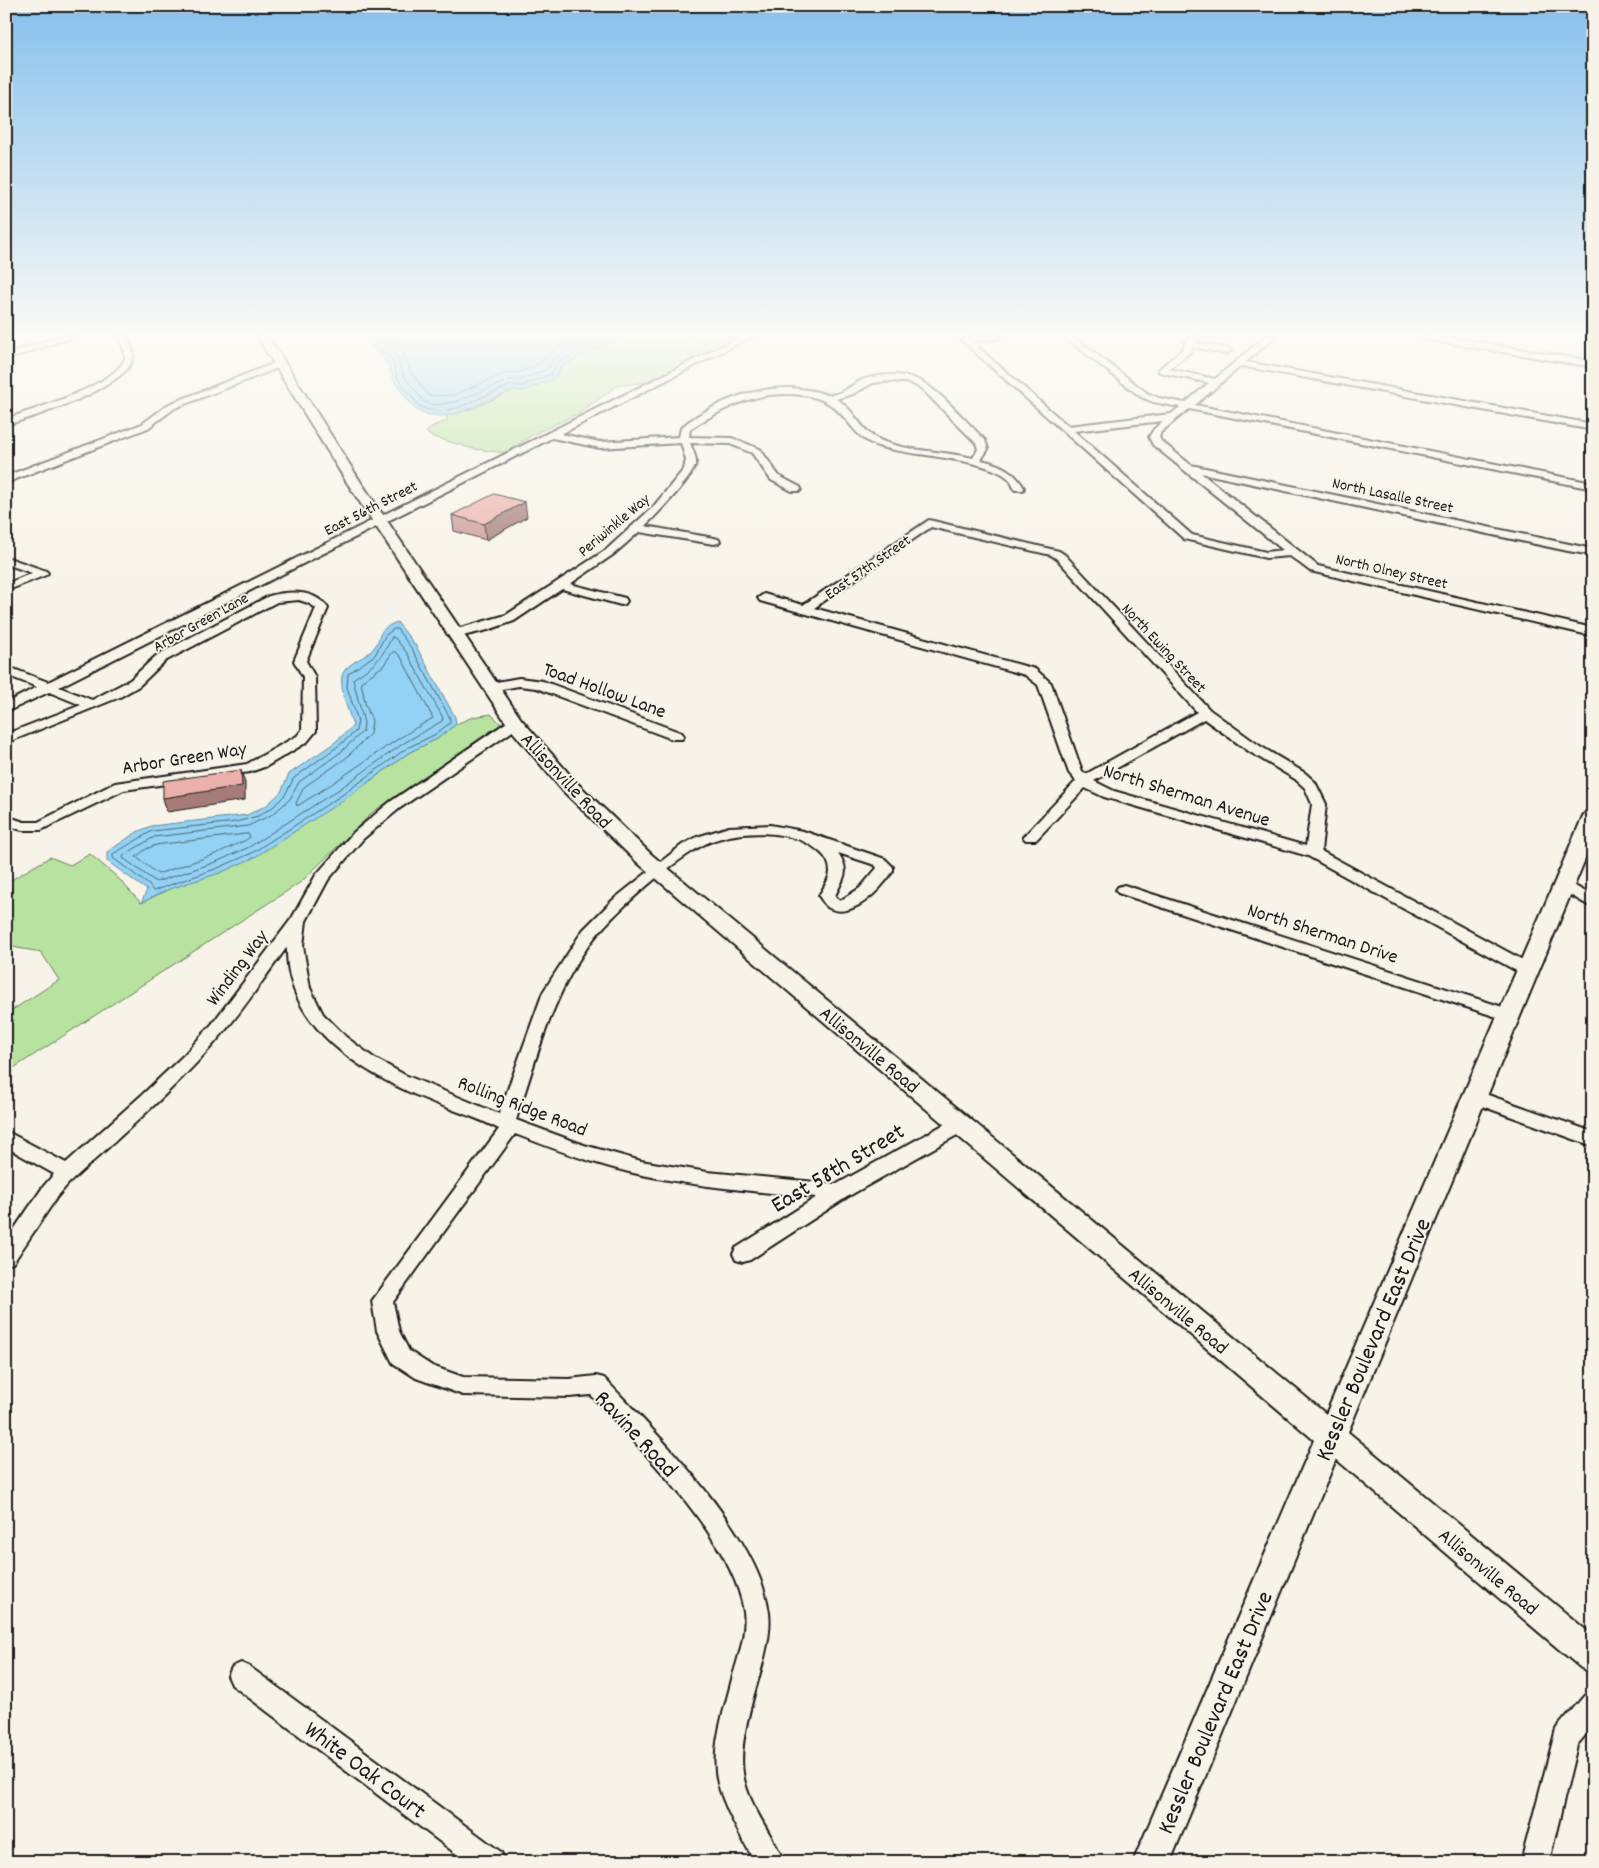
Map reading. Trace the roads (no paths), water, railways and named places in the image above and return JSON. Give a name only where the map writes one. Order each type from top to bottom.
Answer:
[{"type":"main road","name":"Allisonville Road","points":[[318,423],[454,634],[515,723],[581,799],[658,870],[1330,1438],[1593,1657]]},
{"type":"main road","name":"Kessler Boulevard East Drive","points":[[1151,1862],[1593,816]]},
{"type":"street","points":[[6,480],[149,423]]},
{"type":"street","name":"East 56th Street","points":[[6,708],[575,423]]},
{"type":"street","points":[[684,440],[684,432],[692,423]]},
{"type":"street","points":[[853,423],[864,436],[875,443],[996,467],[1010,474],[1018,481],[1019,488]]},
{"type":"street","points":[[962,423],[981,442],[983,449],[975,462]]},
{"type":"street","points":[[1059,423],[1188,537],[1266,555],[1293,552]]},
{"type":"street","points":[[1066,429],[1118,423]]},
{"type":"street","points":[[1166,423],[1157,431],[1154,437],[1158,444],[1293,552]]},
{"type":"street","points":[[1274,423],[1593,486]]},
{"type":"street","points":[[1572,423],[1593,427]]},
{"type":"street","points":[[551,435],[600,445],[718,439],[748,446],[758,452],[775,478],[796,489]]},
{"type":"street","name":"Periwinkle Way","points":[[454,634],[506,620],[604,556],[657,510],[689,469],[691,460],[684,440]]},
{"type":"street","name":"North Lasalle Street","points":[[1187,467],[1593,552]]},
{"type":"street","name":"East 57th Street","points":[[805,609],[929,523]]},
{"type":"street","name":"North Ewing Street","points":[[929,523],[1045,550],[1058,555],[1205,714],[1255,749],[1300,776],[1315,792],[1319,808],[1313,853]]},
{"type":"street","points":[[636,528],[714,541]]},
{"type":"street","name":"North Olney Street","points":[[1293,552],[1314,569],[1593,632]]},
{"type":"street","points":[[6,560],[42,572],[6,588]]},
{"type":"street","points":[[560,585],[621,601]]},
{"type":"street","name":"Arbor Green Lane","points":[[6,739],[30,726],[111,696],[135,683],[161,658],[273,599],[287,596],[306,599]]},
{"type":"street","name":"North Sherman Avenue","points":[[764,598],[1032,672],[1044,683],[1073,767],[1084,781],[1109,794],[1313,853],[1528,970]]},
{"type":"street","name":"Arbor Green Way","points":[[6,820],[25,827],[41,826],[120,786],[250,768],[302,739],[310,728],[309,677],[300,661],[322,610],[320,604],[306,599]]},
{"type":"street","points":[[6,670],[91,704]]},
{"type":"street","name":"Toad Hollow Lane","points":[[490,687],[519,682],[538,684],[677,736]]},
{"type":"street","points":[[1031,837],[1084,781],[1205,714]]},
{"type":"street","name":"Winding Way","points":[[6,1257],[50,1192],[150,1098],[206,1041],[299,919],[320,878],[358,836],[395,805],[515,723]]},
{"type":"street","points":[[508,1125],[541,1017],[551,992],[588,934],[620,902],[658,870],[702,840],[729,831],[770,829],[790,832],[812,839],[880,862],[885,866],[885,871],[856,901],[843,905],[834,904],[827,896],[838,875],[834,857],[828,850],[812,839]]},
{"type":"street","points":[[1564,886],[1593,903]]},
{"type":"street","name":"North Sherman Drive","points":[[1124,890],[1508,1015]]},
{"type":"street","name":"Rolling Ridge Road","points":[[299,919],[295,954],[299,978],[307,1000],[332,1034],[354,1054],[388,1074],[508,1125],[594,1156],[661,1172],[707,1179],[840,1192]]},
{"type":"street","points":[[1474,1096],[1593,1139]]},
{"type":"street","name":"East 58th Street","points":[[743,1254],[840,1192],[959,1124]]},
{"type":"street","name":"Ravine Road","points":[[508,1125],[382,1301],[388,1331],[401,1357],[424,1372],[463,1386],[569,1388],[596,1385],[679,1477],[713,1522],[748,1575],[757,1612],[756,1641],[731,1738],[729,1775],[770,1862]]},
{"type":"street","points":[[6,1138],[69,1173]]},
{"type":"street","name":"White Oak Court","points":[[241,1676],[490,1862]]},
{"type":"street","points":[[1535,1862],[1565,1738],[1593,1705]]},
{"type":"water","points":[[397,622],[416,646],[455,717],[456,724],[437,739],[410,752],[345,799],[255,857],[220,873],[169,889],[141,903],[147,890],[107,861],[107,852],[137,832],[151,826],[247,815],[267,805],[281,792],[289,774],[334,743],[353,726],[342,689],[342,675],[348,667],[373,649],[385,628]]}]
